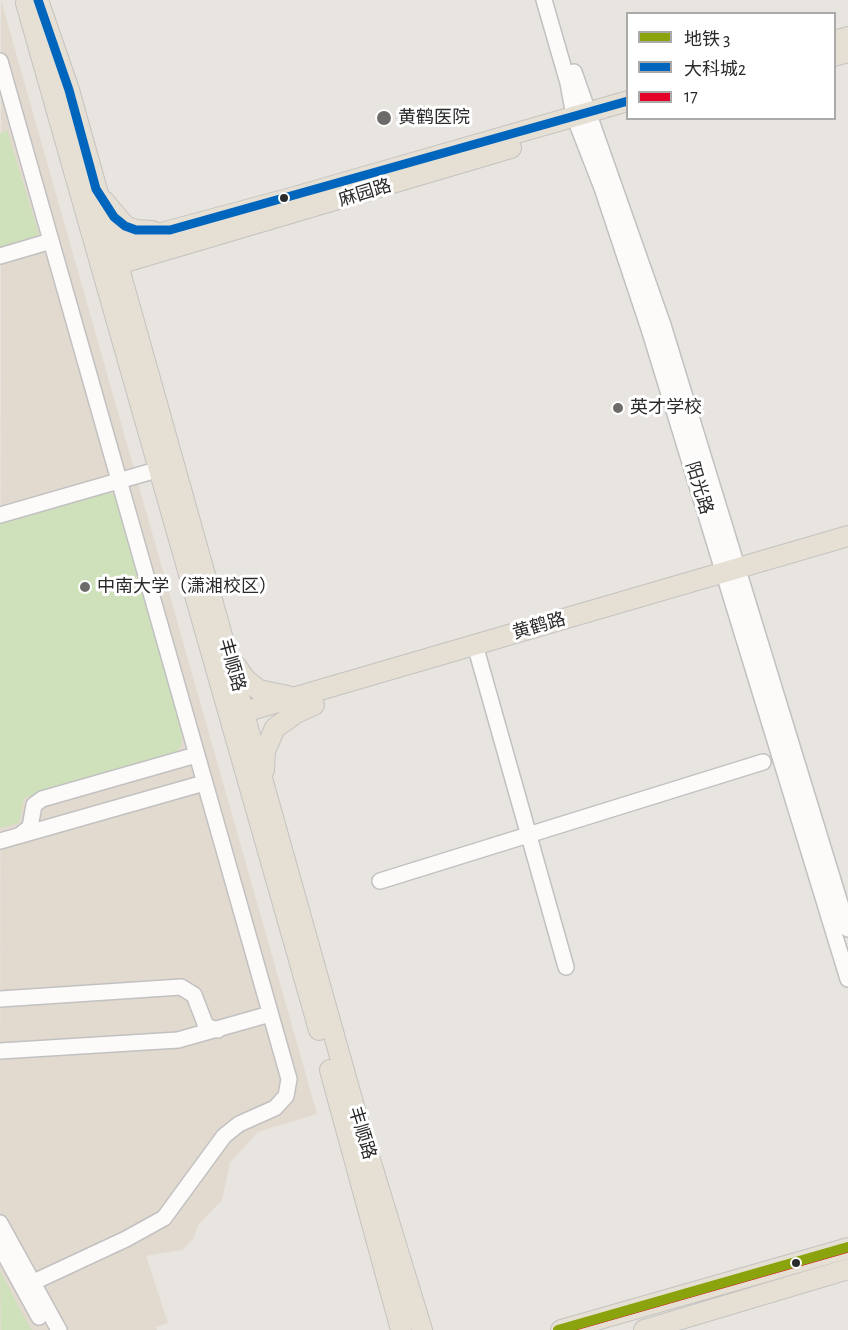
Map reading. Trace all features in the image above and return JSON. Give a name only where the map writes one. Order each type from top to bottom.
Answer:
[{"type":"main road","points":[[25,0],[107,257],[160,469],[239,720],[401,1330]]},
{"type":"main road","name":"丰顺路","points":[[38,0],[69,90],[96,189],[107,257],[137,329],[228,650],[239,720],[266,790],[357,1117],[422,1330]]},
{"type":"main road","points":[[107,257],[170,230],[584,120],[626,101]]},
{"type":"main road","name":"麻园路","points":[[107,257],[162,252],[584,120],[626,114]]},
{"type":"main road","points":[[96,189],[107,208],[125,226],[147,232],[170,230]]},
{"type":"main road","points":[[137,329],[132,296],[136,280],[147,260],[162,252]]},
{"type":"main road","name":"黄鹤路","points":[[239,720],[733,576],[848,536]]},
{"type":"main road","points":[[733,576],[848,549]]},
{"type":"main road","points":[[228,650],[238,670],[259,690],[272,695],[312,699]]},
{"type":"main road","points":[[266,790],[263,762],[269,738],[275,728],[312,699]]},
{"type":"main road","points":[[561,1330],[848,1248]]},
{"type":"main road","points":[[644,1330],[848,1269]]},
{"type":"street","name":"阳光路","points":[[544,0],[568,83],[663,325],[848,979]]},
{"type":"street","name":"阳光路","points":[[551,0],[584,120]]},
{"type":"street","points":[[0,61],[121,480],[196,755],[289,1079],[286,1096],[281,1102],[267,1112],[230,1129],[164,1218],[133,1236],[27,1284]]},
{"type":"street","points":[[0,256],[51,241]]},
{"type":"street","points":[[0,515],[160,469]]},
{"type":"street","name":"阳光路","points":[[733,576],[848,929]]},
{"type":"street","points":[[476,651],[566,967]]},
{"type":"street","points":[[18,836],[30,826],[34,805],[42,799],[196,755]]},
{"type":"street","points":[[380,881],[763,762]]},
{"type":"street","points":[[0,841],[204,783]]},
{"type":"street","points":[[32,816],[38,827],[48,827]]},
{"type":"street","points":[[0,999],[182,987],[194,994],[202,1017],[209,1028],[218,1030]]},
{"type":"street","points":[[0,1051],[189,1038],[270,1014]]},
{"type":"street","points":[[189,1038],[200,1029],[202,1017]]},
{"type":"street","points":[[0,1223],[27,1284]]},
{"type":"street","points":[[0,1246],[39,1305],[59,1330]]},
{"type":"street","points":[[39,1305],[47,1330]]},
{"type":"shaded area","name":"中南大学（潇湘校区）","points":[[1,0],[317,1114],[258,1132],[230,1163],[222,1200],[199,1224],[193,1239],[182,1250],[146,1256],[168,1323],[156,1327],[157,1330],[0,1330]]},
{"type":"green space","points":[[7,130],[39,235],[0,247],[0,133]]},
{"type":"green space","points":[[102,490],[119,497],[181,725],[182,743],[177,752],[24,798],[19,823],[0,828],[0,520]]},
{"type":"green space","points":[[0,1271],[26,1320],[32,1330],[1,1330]]},
{"type":"metro line","name":"3","points":[[558,1330],[848,1247]]},
{"type":"transit line","name":"大科城2","points":[[38,0],[69,90],[96,189],[114,217],[125,226],[136,230],[170,230],[626,102]]},
{"type":"transit line","name":"17","points":[[561,1330],[848,1248]]},
{"type":"place","name":"黄鹤医院","points":[[384,118]]},
{"type":"place","name":"英才学校","points":[[618,408]]},
{"type":"place","name":"中南大学（潇湘校区）","points":[[85,587]]}]
